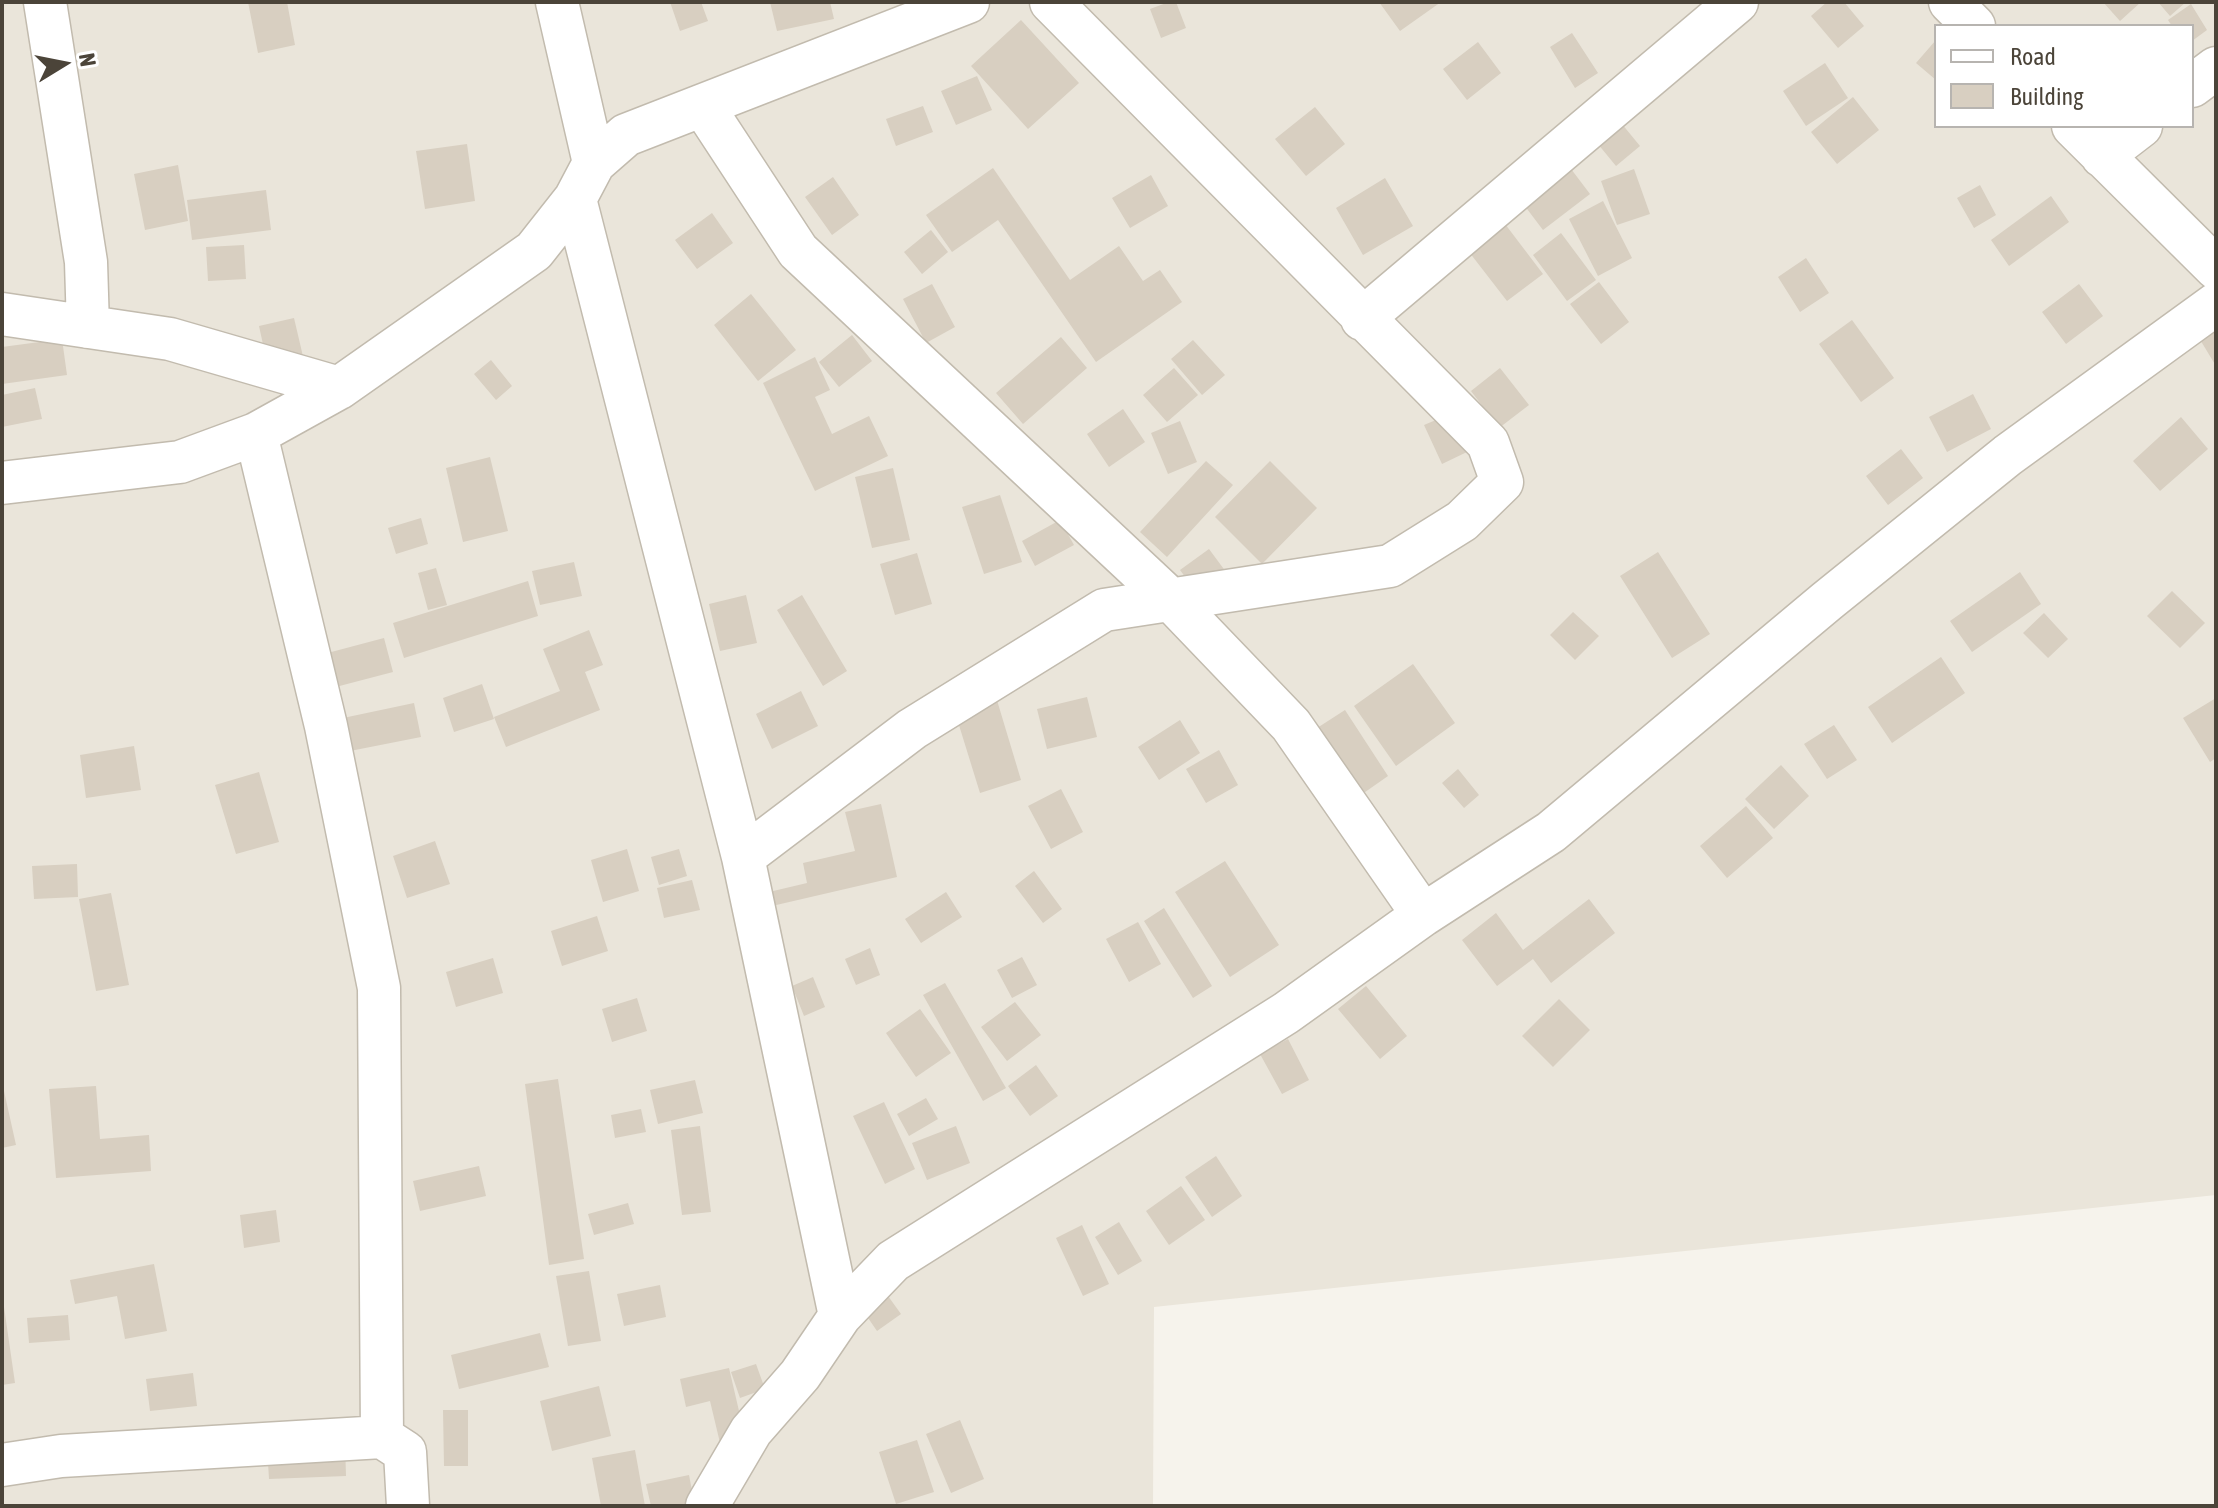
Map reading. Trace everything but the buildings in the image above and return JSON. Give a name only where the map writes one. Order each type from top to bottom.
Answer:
[{"type":"street","points":[[45,2],[86,262],[88,327]]},
{"type":"street","points":[[557,2],[585,181],[743,857],[840,1316]]},
{"type":"street","points":[[2,483],[180,462],[256,434],[339,388],[534,251],[585,181],[626,135],[968,2]]},
{"type":"street","points":[[743,857],[912,729],[1023,657],[1104,610],[1390,566],[1462,521],[1502,482],[1488,443],[1051,2]]},
{"type":"street","points":[[1362,319],[1737,2]]},
{"type":"street","points":[[1950,2],[1972,24]]},
{"type":"street","points":[[2194,84],[2216,68]]},
{"type":"street","points":[[703,106],[798,251],[1172,601],[1291,725],[1423,915]]},
{"type":"street","points":[[2075,128],[2216,268]]},
{"type":"street","points":[[2102,156],[2138,128]]},
{"type":"street","points":[[707,1506],[751,1431],[800,1375],[840,1316],[893,1261],[1286,1013],[1423,915],[1551,832],[1827,601],[2008,455],[2216,304]]},
{"type":"street","points":[[2,314],[170,339],[339,388]]},
{"type":"street","points":[[256,434],[326,726],[379,988],[382,1437]]},
{"type":"street","points":[[2,1465],[61,1456],[382,1437],[405,1452],[408,1506]]},
{"type":"shaded area","points":[[2,2],[2216,2],[2216,1195],[1154,1307],[1153,1506],[2,1506]]}]
